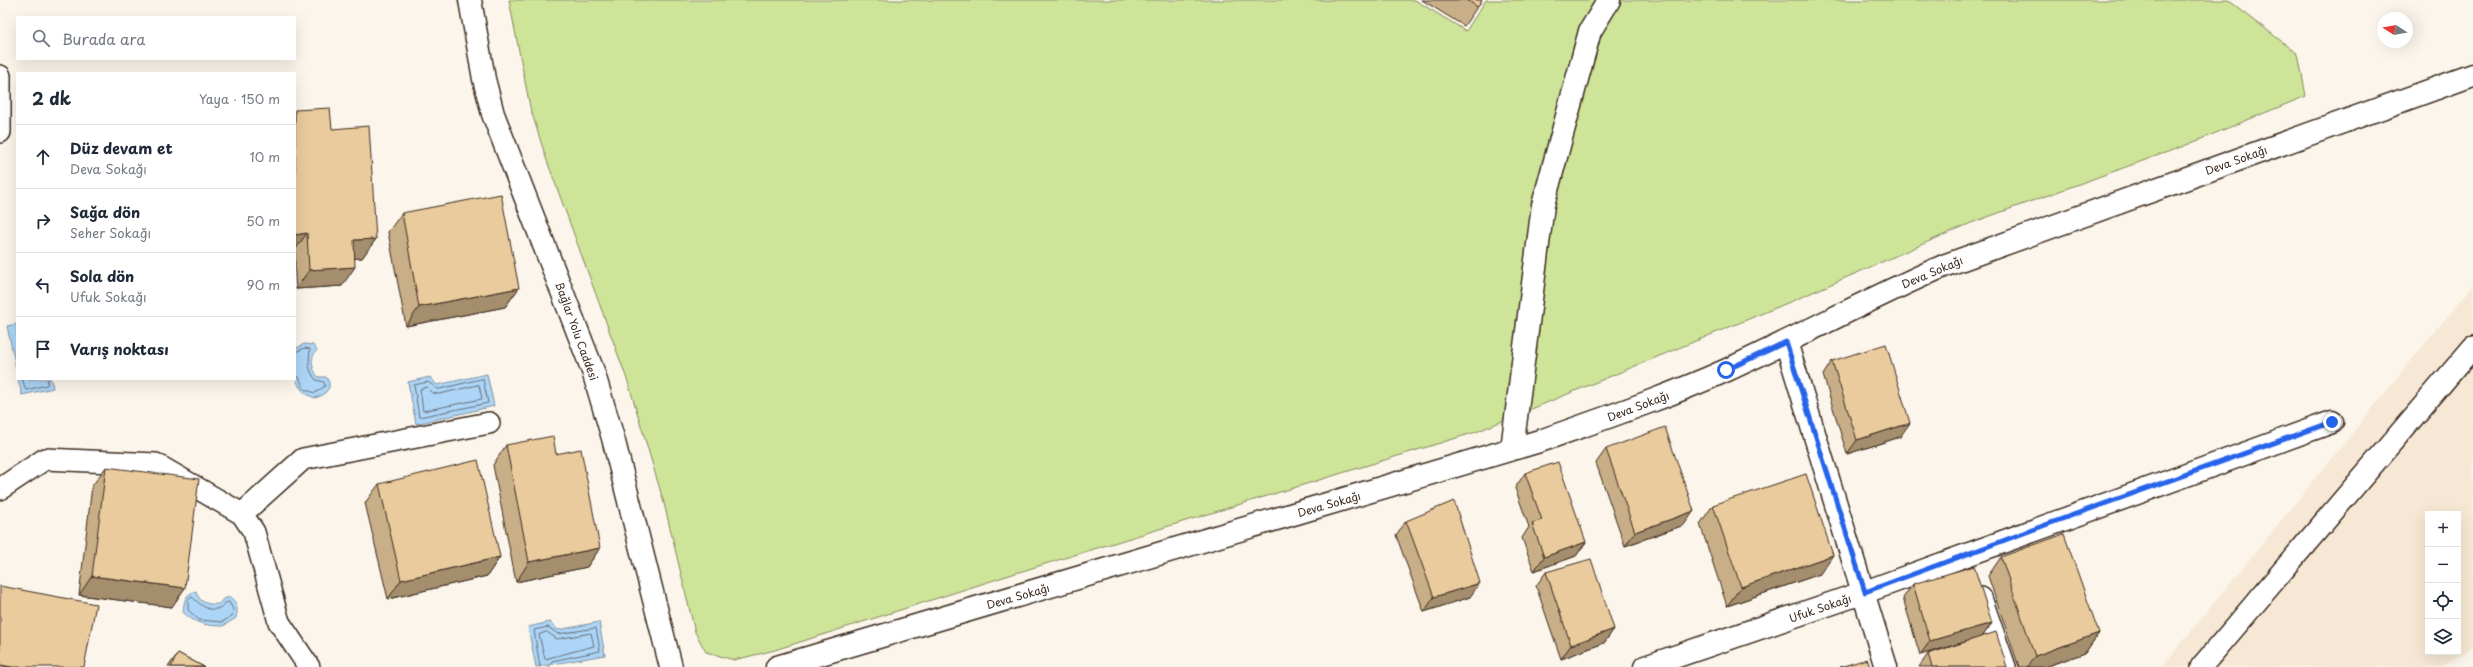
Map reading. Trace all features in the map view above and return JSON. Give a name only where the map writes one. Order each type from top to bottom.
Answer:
[{"type":"street","name":"Bağlar Yolu Caddesi","points":[[470,0],[484,78],[493,114],[507,155],[574,318],[614,438],[671,667]]},
{"type":"street","points":[[1512,449],[1543,206],[1590,31],[1609,0]]},
{"type":"street","name":"Deva Sokağı","points":[[777,667],[1512,449],[1647,404],[1786,342],[1885,291],[1946,265],[2473,75]]},
{"type":"street","points":[[1786,342],[1865,592],[1886,667]]},
{"type":"street","name":"Ufuk Sokağı","points":[[1645,667],[1865,592],[1971,568],[2048,524],[2332,422]]},
{"type":"lane","points":[[0,76],[0,132]]},
{"type":"lane","points":[[2200,667],[2473,347]]},
{"type":"lane","points":[[242,514],[303,459],[489,423]]},
{"type":"lane","points":[[0,489],[45,459],[156,464],[242,514],[254,532],[279,622],[309,667]]},
{"type":"lane","points":[[2048,524],[2057,545]]},
{"type":"lane","points":[[1971,568],[2005,667]]},
{"type":"shaded area","points":[[2473,285],[2473,646],[2461,654],[2461,511],[2425,511],[2425,655],[2460,655],[2443,667],[2162,667]]},
{"type":"green space","points":[[509,0],[1415,0],[1466,31],[1486,0],[2228,0],[2298,54],[2306,96],[2184,146],[1971,223],[1797,299],[1476,432],[1019,572],[775,650],[734,660],[706,652],[695,632],[664,503],[628,382],[546,158],[530,107]]},
{"type":"water","points":[[16,324],[16,367],[7,326]]},
{"type":"water","points":[[304,344],[313,345],[317,350],[314,353],[312,360],[314,370],[318,377],[326,377],[329,382],[329,388],[323,395],[315,398],[302,390],[298,384],[296,378],[296,348]]},
{"type":"water","points":[[487,374],[494,406],[416,424],[408,382],[430,377],[437,385]]},
{"type":"water","points":[[18,380],[51,380],[53,388],[22,395]]},
{"type":"water","points":[[196,591],[197,595],[202,601],[211,604],[219,604],[223,599],[230,597],[237,606],[236,618],[223,626],[206,625],[192,619],[183,612],[183,608],[187,596]]},
{"type":"water","points":[[550,622],[558,630],[599,622],[605,655],[536,667],[528,627]]},
{"type":"building","points":[[1467,0],[1482,0],[1478,7]]},
{"type":"building","points":[[330,108],[332,129],[369,126],[376,239],[354,240],[355,267],[309,270],[307,233],[296,235],[296,110]]},
{"type":"building","points":[[501,194],[519,288],[419,307],[402,213]]},
{"type":"building","points":[[1886,344],[1910,423],[1857,440],[1832,361]]},
{"type":"building","points":[[1665,427],[1694,511],[1635,532],[1606,449]]},
{"type":"building","points":[[553,436],[556,454],[581,449],[600,548],[529,562],[506,445]]},
{"type":"building","points":[[478,460],[500,557],[401,580],[379,484]]},
{"type":"building","points":[[1558,462],[1586,542],[1544,557],[1532,523],[1542,520],[1525,473]]},
{"type":"building","points":[[106,467],[199,479],[185,588],[92,576]]},
{"type":"building","points":[[1806,474],[1833,555],[1741,587],[1713,505]]},
{"type":"building","points":[[1454,501],[1480,583],[1434,597],[1406,521]]},
{"type":"building","points":[[2064,534],[2099,633],[2035,656],[2001,557]]},
{"type":"building","points":[[1591,559],[1614,629],[1571,645],[1546,572]]},
{"type":"building","points":[[1974,566],[1992,623],[1930,641],[1913,584]]},
{"type":"building","points":[[0,586],[96,604],[84,667],[12,667],[0,665]]},
{"type":"building","points":[[1996,632],[2007,667],[1932,667],[1928,654]]},
{"type":"building","points":[[178,653],[204,667],[171,667]]},
{"type":"building","points":[[1867,659],[1870,667],[1840,667]]},
{"type":"route","points":[[1726,370],[1786,342],[1865,592],[1966,556],[2048,524],[2332,422]]}]
